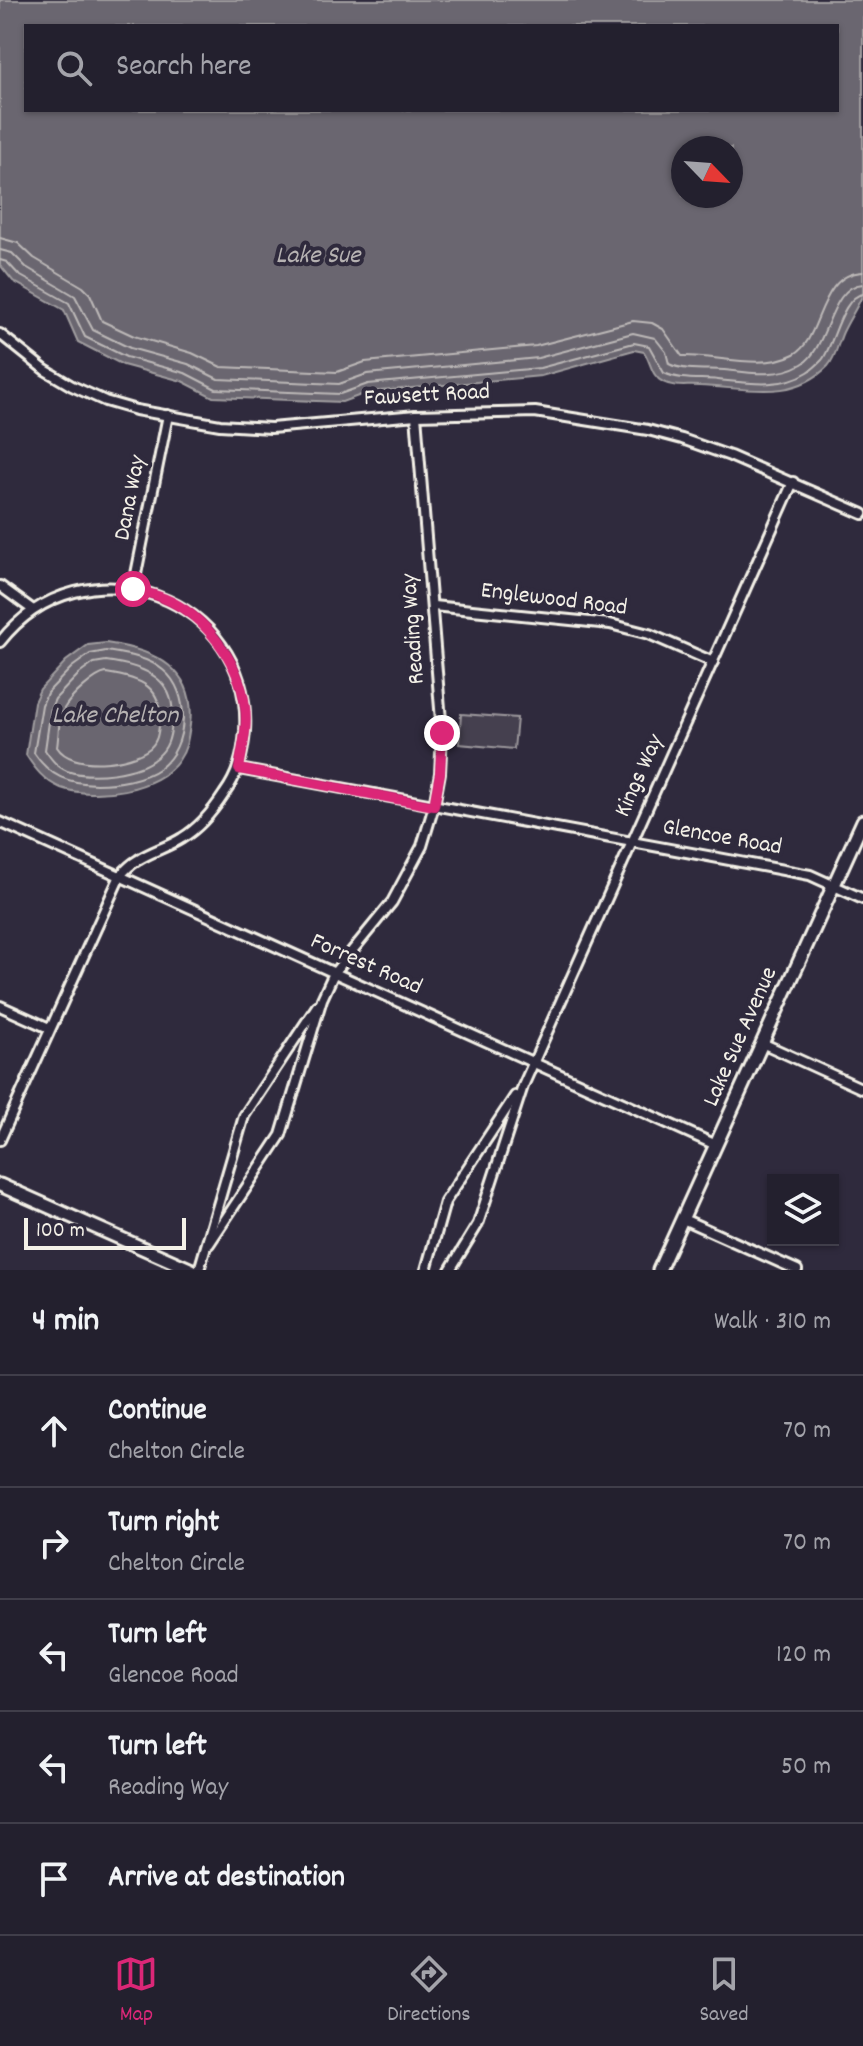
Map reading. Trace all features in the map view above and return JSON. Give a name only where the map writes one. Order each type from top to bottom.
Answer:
[{"type":"street","name":"Fawsett Road","points":[[0,334],[45,370],[72,386],[105,401],[168,415],[220,425],[271,428],[416,415],[535,412],[648,430],[730,456],[863,514]]},
{"type":"street","name":"Dana Way","points":[[133,589],[168,415]]},
{"type":"street","name":"Reading Way","points":[[209,1244],[281,1135],[322,999],[334,973],[339,963],[392,902],[408,876],[422,846],[434,806],[442,733],[416,415]]},
{"type":"street","name":"Kings Way","points":[[450,1270],[478,1224],[523,1086],[793,482]]},
{"type":"street","points":[[0,586],[33,610]]},
{"type":"street","points":[[0,642],[33,610],[54,597],[79,589],[104,586],[133,589],[163,598],[188,612],[211,633],[228,657],[241,686],[246,710],[239,769],[225,794],[185,837],[138,860],[120,876],[0,1140]]},
{"type":"street","name":"Englewood Road","points":[[433,606],[619,625],[649,634],[713,662]]},
{"type":"street","name":"Glencoe Road","points":[[239,769],[810,875],[863,899]]},
{"type":"street","name":"Lake Sue Avenue","points":[[659,1270],[863,821]]},
{"type":"street","name":"Forrest Road","points":[[0,822],[716,1145]]},
{"type":"street","name":"Reading Way","points":[[199,1270],[244,1116],[322,999]]},
{"type":"street","points":[[0,1006],[49,1028]]},
{"type":"street","points":[[762,1043],[863,1089]]},
{"type":"street","name":"Kings Way","points":[[426,1270],[445,1202],[523,1086]]},
{"type":"street","points":[[0,1185],[192,1270]]},
{"type":"street","points":[[683,1219],[797,1270]]},
{"type":"shaded area","points":[[461,714],[517,718],[514,749],[459,744]]},
{"type":"water","name":"Lake Sue","points":[[0,0],[863,0],[863,294],[831,362],[814,378],[799,385],[767,390],[672,385],[656,376],[644,352],[634,350],[541,376],[369,392],[342,402],[213,397],[182,381],[123,365],[78,342],[64,310],[13,281],[0,265]]},
{"type":"water","name":"Lake Chelton","points":[[106,643],[140,651],[169,665],[187,689],[190,725],[179,760],[170,771],[157,779],[142,786],[108,793],[75,792],[50,782],[26,755],[34,702],[40,689],[66,661],[88,645]]},
{"type":"route","points":[[133,589],[163,598],[188,612],[211,633],[228,657],[241,686],[246,710],[239,769],[434,806],[442,733]]}]
